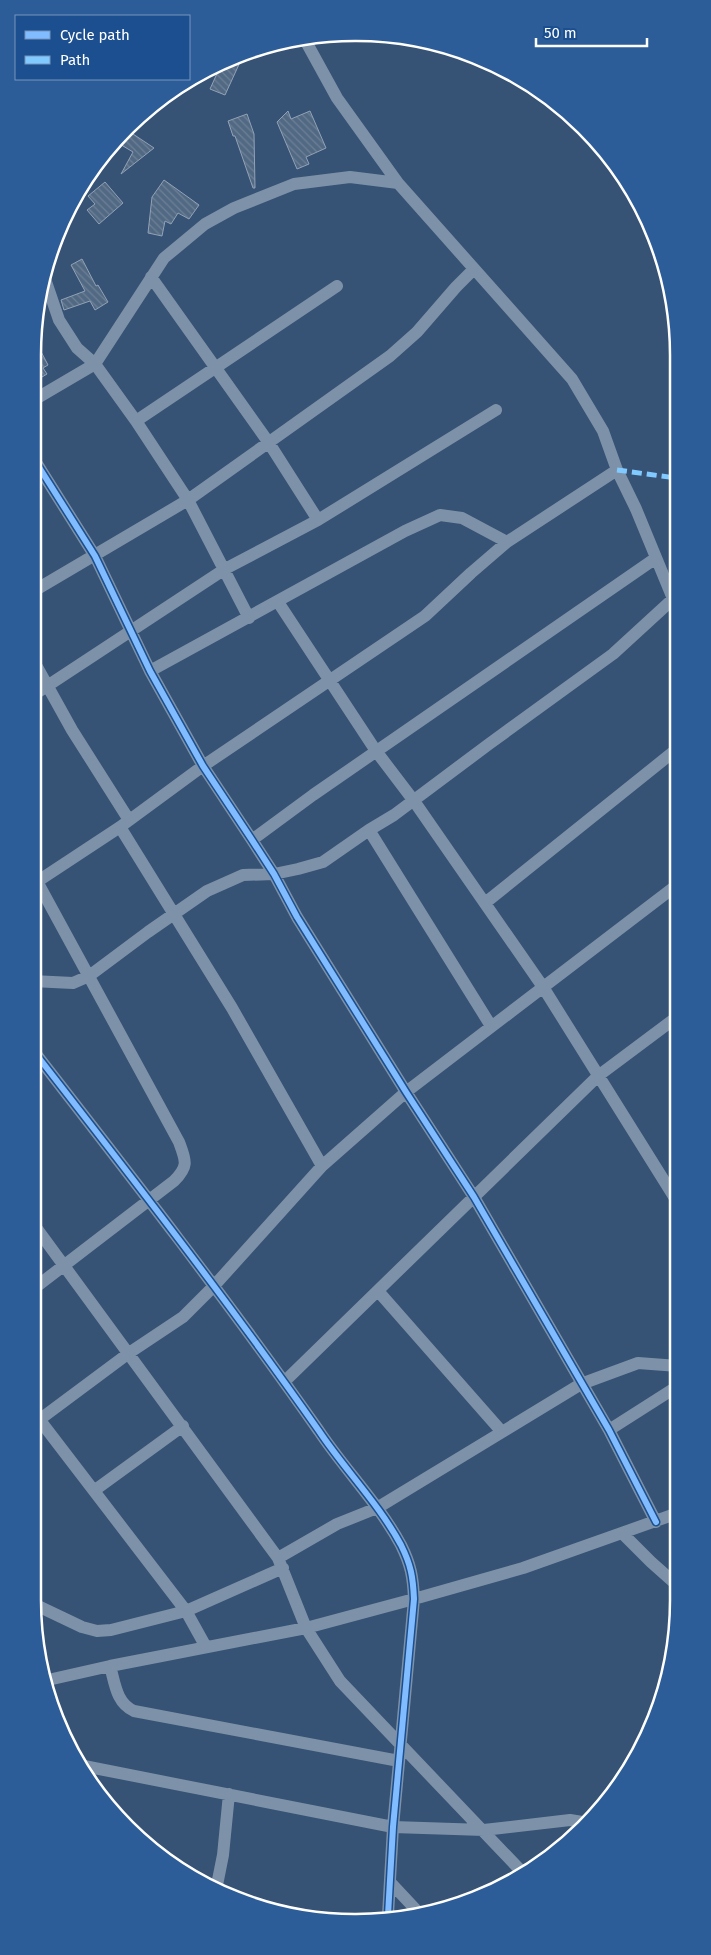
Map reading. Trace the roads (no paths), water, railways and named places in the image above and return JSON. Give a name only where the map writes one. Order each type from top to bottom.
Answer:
[{"type":"street","points":[[308,45],[337,98],[398,183],[572,379],[603,431],[617,470],[670,591]]},
{"type":"street","points":[[41,396],[95,364],[164,258],[204,224],[272,192],[294,184],[350,177],[398,183]]},
{"type":"street","points":[[41,587],[188,500],[390,356],[417,332],[456,287],[474,270]]},
{"type":"street","points":[[151,277],[269,443],[318,520]]},
{"type":"street","points":[[136,421],[337,286]]},
{"type":"street","points":[[48,289],[59,320],[77,348],[95,364],[136,421],[188,500],[249,618]]},
{"type":"street","points":[[41,691],[225,569],[318,520],[496,410]]},
{"type":"street","points":[[41,470],[95,556],[150,671],[203,766],[274,874],[297,917],[474,1197],[609,1430],[656,1522]]},
{"type":"street","points":[[41,876],[124,823],[203,766],[426,616],[507,542],[617,470]]},
{"type":"street","points":[[150,671],[278,602],[405,530],[440,515],[462,518],[507,542]]},
{"type":"street","points":[[252,840],[376,751],[656,558]]},
{"type":"street","points":[[278,602],[376,751],[414,801],[543,987],[670,1190]]},
{"type":"street","points":[[41,981],[74,983],[89,976],[207,890],[243,875],[274,874],[298,870],[323,862],[414,801],[488,744],[614,654],[670,607]]},
{"type":"street","points":[[41,675],[173,914],[232,1008],[322,1166]]},
{"type":"street","points":[[485,903],[670,755]]},
{"type":"street","points":[[369,830],[492,1026]]},
{"type":"street","points":[[41,1415],[183,1317],[213,1287],[322,1166],[406,1092],[670,890]]},
{"type":"street","points":[[41,892],[89,976],[179,1142],[186,1159],[184,1171],[150,1200],[41,1283]]},
{"type":"street","points":[[284,1382],[598,1076],[670,1022]]},
{"type":"street","points":[[41,1061],[150,1200],[284,1382],[338,1460],[377,1508],[400,1545],[412,1572],[414,1599],[393,1827],[388,1912]]},
{"type":"street","points":[[41,1233],[66,1265],[281,1563],[306,1628],[340,1681],[519,1868]]},
{"type":"street","points":[[378,1291],[502,1432]]},
{"type":"street","points":[[41,1608],[82,1627],[97,1631],[111,1630],[186,1611],[281,1563],[337,1524],[377,1508],[581,1384],[638,1363],[670,1365]]},
{"type":"street","points":[[609,1430],[670,1391]]},
{"type":"street","points":[[41,1426],[95,1490],[186,1611],[206,1647]]},
{"type":"street","points":[[95,1490],[183,1426]]},
{"type":"street","points":[[52,1679],[306,1628],[523,1568],[670,1516]]},
{"type":"street","points":[[623,1534],[670,1579]]},
{"type":"street","points":[[110,1666],[118,1694],[124,1706],[134,1711],[400,1761]]},
{"type":"street","points":[[90,1767],[393,1827],[484,1830],[570,1820],[579,1821]]},
{"type":"street","points":[[218,1881],[223,1855],[229,1794]]},
{"type":"street","points":[[390,1882],[415,1908]]}]
